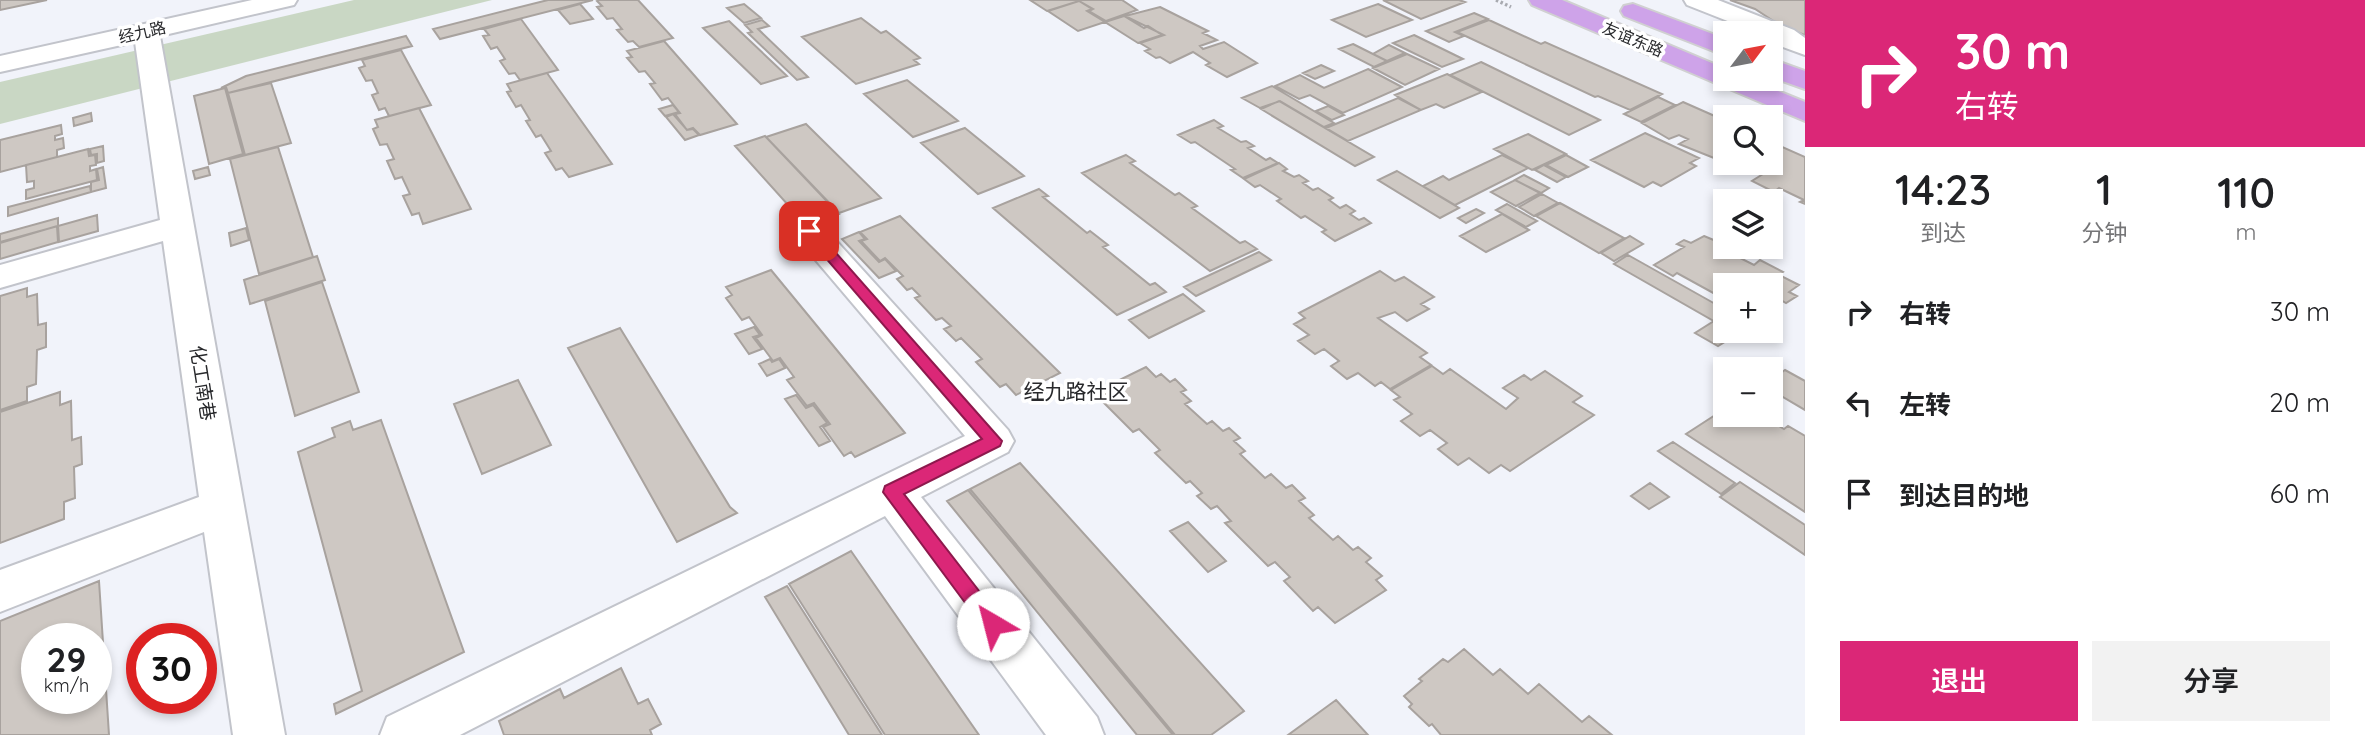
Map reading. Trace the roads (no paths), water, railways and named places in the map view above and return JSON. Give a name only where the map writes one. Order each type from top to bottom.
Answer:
[{"type":"main road","name":"友谊东路","points":[[1541,0],[1713,73]]},
{"type":"main road","name":"友谊东路","points":[[1606,0],[1713,43]]},
{"type":"main road","points":[[1783,72],[1805,81]]},
{"type":"main road","name":"友谊东路","points":[[1755,91],[1805,112]]},
{"type":"street","name":"经九路","points":[[0,64],[285,0]]},
{"type":"street","points":[[1696,0],[1785,35],[1781,37],[1805,47]]},
{"type":"street","name":"化工南巷","points":[[146,31],[259,735]]},
{"type":"street","points":[[0,277],[177,226]]},
{"type":"street","points":[[406,735],[993,441],[809,231]]},
{"type":"street","points":[[892,492],[1078,735]]},
{"type":"street","points":[[0,592],[223,506]]},
{"type":"district","name":"经九路社区","points":[[1076,391]]}]
